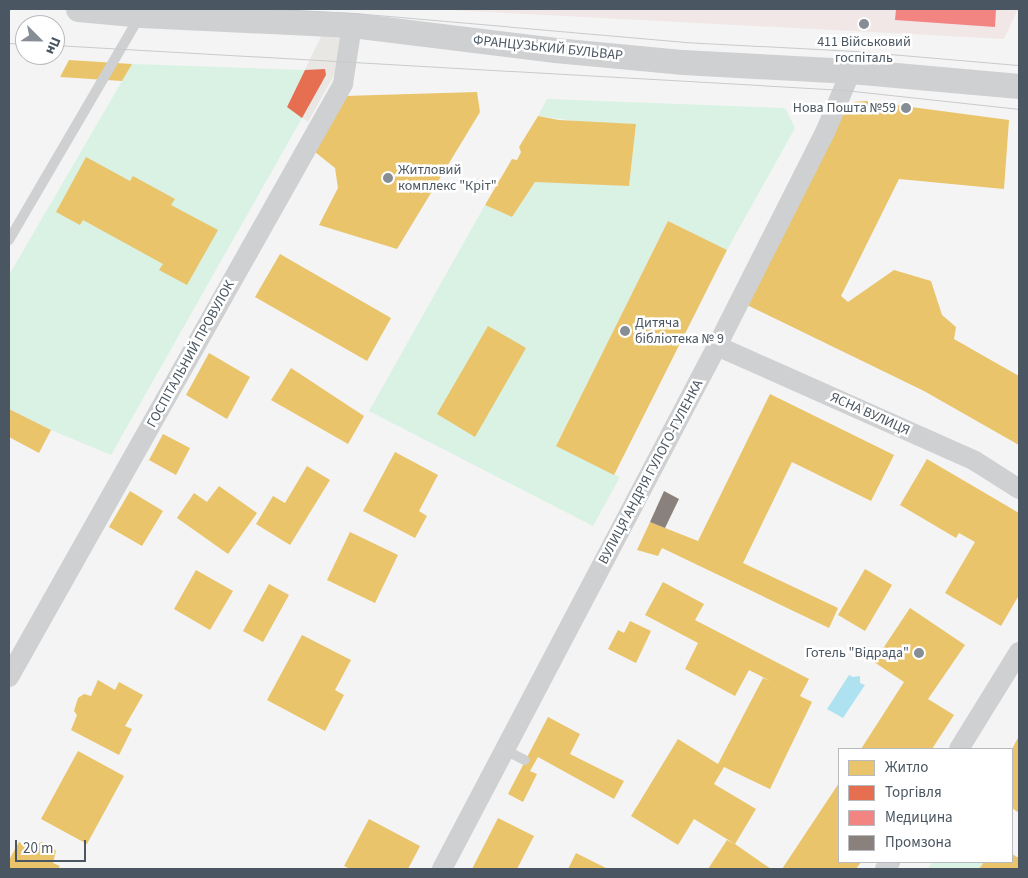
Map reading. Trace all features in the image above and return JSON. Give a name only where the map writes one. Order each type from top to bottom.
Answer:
[{"type":"street","name":"ФРАНЦУЗЬКИЙ БУЛЬВАР","points":[[78,9],[141,15],[352,25],[555,50],[683,62],[852,71],[1019,86]]},
{"type":"street","name":"ГОСПІТАЛЬНИЙ ПРОВУЛОК","points":[[9,677],[343,84],[352,25]]},
{"type":"street","name":"ВУЛИЦЯ АНДРІЯ ГУЛОГО-ГУЛЕНКА","points":[[442,869],[717,346],[826,130],[852,71]]},
{"type":"street","name":"ЯСНА ВУЛИЦЯ","points":[[717,346],[975,460],[1019,488]]},
{"type":"street","points":[[960,748],[1019,652]]},
{"type":"lane","points":[[9,240],[141,15]]},
{"type":"lane","points":[[505,750],[525,760]]},
{"type":"shaded area","name":"411 Військовий госпіталь","points":[[431,9],[1018,9],[1004,39]]},
{"type":"shaded area","points":[[326,26],[350,26],[333,77],[308,122],[287,107]]},
{"type":"green space","points":[[132,64],[305,70],[287,106],[302,118],[111,455],[51,430],[9,409],[9,275]]},
{"type":"green space","points":[[547,99],[785,108],[795,128],[727,250],[668,221],[556,445],[620,477],[593,526],[369,411],[485,205],[512,217],[535,182],[629,185],[636,124],[583,122],[538,116]]},
{"type":"green space","points":[[931,863],[983,863],[979,869],[928,869]]},
{"type":"water","points":[[849,675],[853,677],[860,676],[860,683],[865,685],[843,718],[827,709]]},
{"type":"building: Житло","points":[[69,60],[132,64],[122,81],[60,77]]},
{"type":"building: Житло","name":"Житловий комплекс \"Кріт\"","points":[[477,92],[480,112],[397,249],[319,225],[338,188],[335,168],[310,148],[344,96]]},
{"type":"building: Житло","points":[[866,101],[1009,120],[1004,189],[899,179],[841,296],[848,302],[894,270],[931,281],[942,315],[956,327],[954,339],[1019,376],[1019,445],[924,391],[747,305],[843,110],[853,102]]},
{"type":"building: Житло","points":[[538,116],[559,120],[636,124],[629,186],[535,182],[512,217],[485,205],[512,159],[517,160],[521,152],[519,147]]},
{"type":"building: Житло","points":[[86,157],[130,181],[133,176],[175,199],[171,205],[218,230],[187,285],[159,270],[163,264],[83,220],[80,225],[56,212]]},
{"type":"building: Житло","points":[[668,221],[727,250],[614,475],[556,446]]},
{"type":"building: Житло","points":[[280,254],[391,318],[367,361],[255,297]]},
{"type":"building: Житло","points":[[488,326],[526,348],[475,437],[437,414]]},
{"type":"building: Житло","points":[[209,353],[250,377],[227,419],[186,395]]},
{"type":"building: Житло","points":[[291,368],[364,416],[348,444],[271,400]]},
{"type":"building: Житло","points":[[770,394],[894,455],[871,501],[792,462],[743,563],[838,608],[829,628],[662,548],[658,556],[637,550],[650,522],[698,541]]},
{"type":"building: Житло","points":[[9,409],[51,430],[39,453],[9,437]]},
{"type":"building: Житло","points":[[163,434],[190,448],[176,475],[149,460]]},
{"type":"building: Житло","points":[[395,452],[438,475],[419,511],[427,516],[415,538],[363,511]]},
{"type":"building: Житло","points":[[927,459],[1019,513],[1019,595],[1001,626],[945,593],[975,542],[959,533],[956,538],[900,505]]},
{"type":"building: Житло","points":[[307,466],[330,480],[290,545],[256,524],[273,496],[285,503]]},
{"type":"building: Житло","points":[[219,486],[257,513],[228,554],[177,518],[194,493],[207,502]]},
{"type":"building: Житло","points":[[130,491],[163,511],[142,546],[109,527]]},
{"type":"building: Житло","points":[[350,532],[398,555],[375,603],[327,580]]},
{"type":"building: Житло","points":[[865,569],[892,585],[865,631],[838,615]]},
{"type":"building: Житло","points":[[196,570],[233,591],[210,630],[174,609]]},
{"type":"building: Житло","points":[[663,582],[704,604],[695,620],[809,679],[800,696],[812,702],[770,789],[724,767],[714,784],[756,809],[735,844],[694,819],[678,845],[631,816],[678,739],[718,764],[763,678],[770,681],[749,670],[735,696],[685,669],[698,643],[645,615]]},
{"type":"building: Житло","points":[[269,584],[289,595],[263,642],[243,631]]},
{"type":"building: Житло","points":[[910,608],[965,645],[928,699],[954,715],[933,748],[862,748],[904,682],[874,662]]},
{"type":"building: Житло","points":[[630,621],[651,631],[636,663],[608,649],[618,630],[624,633]]},
{"type":"building: Житло","points":[[302,635],[351,660],[335,690],[344,695],[325,731],[267,700]]},
{"type":"building: Житло","points":[[98,680],[115,690],[119,682],[143,695],[125,726],[132,729],[119,755],[71,730],[77,715],[74,711],[78,698],[84,694],[91,696]]},
{"type":"building: Житло","points":[[548,717],[580,734],[570,754],[624,781],[614,799],[538,757],[530,771],[537,774],[523,802],[508,794]]},
{"type":"building: Житло","points":[[1019,736],[1019,813],[1013,809],[1013,748]]},
{"type":"building: Житло","points":[[78,751],[124,776],[87,844],[41,819]]},
{"type":"building: Житло","points":[[838,785],[838,863],[860,863],[856,869],[782,869]]},
{"type":"building: Житло","points":[[498,818],[534,836],[517,869],[472,869]]},
{"type":"building: Житло","points":[[369,819],[420,846],[408,869],[350,869],[344,866]]},
{"type":"building: Житло","points":[[727,840],[735,844],[771,869],[708,869]]},
{"type":"building: Житло","points":[[19,842],[32,848],[41,842],[51,846],[56,851],[53,863],[60,866],[58,869],[9,869],[9,860]]},
{"type":"building: Житло","points":[[576,853],[608,869],[568,869]]},
{"type":"building: Житло","points":[[1013,855],[1019,858],[1019,869],[979,869],[983,863],[1013,863]]},
{"type":"building: Торгівля","points":[[325,69],[326,75],[302,118],[287,107],[305,70]]},
{"type":"building: Медицина","points":[[896,9],[996,9],[995,27],[895,20]]},
{"type":"building: Промзона","points":[[664,491],[679,499],[665,528],[650,522]]},
{"type":"tram line","points":[[275,9],[354,13],[683,42],[855,51],[1019,65]]},
{"type":"tram line","points":[[9,43],[15,43]]},
{"type":"tram line","points":[[65,46],[844,90],[1019,109]]},
{"type":"place","name":"411 Військовий госпіталь","points":[[864,24]]},
{"type":"place","name":"Нова Пошта №59","points":[[906,108]]},
{"type":"place","name":"Житловий комплекс \"Кріт\"","points":[[388,178]]},
{"type":"place","name":"Дитяча бібліотека № 9","points":[[625,331]]},
{"type":"place","name":"Готель \"Відрада\"","points":[[919,653]]}]
